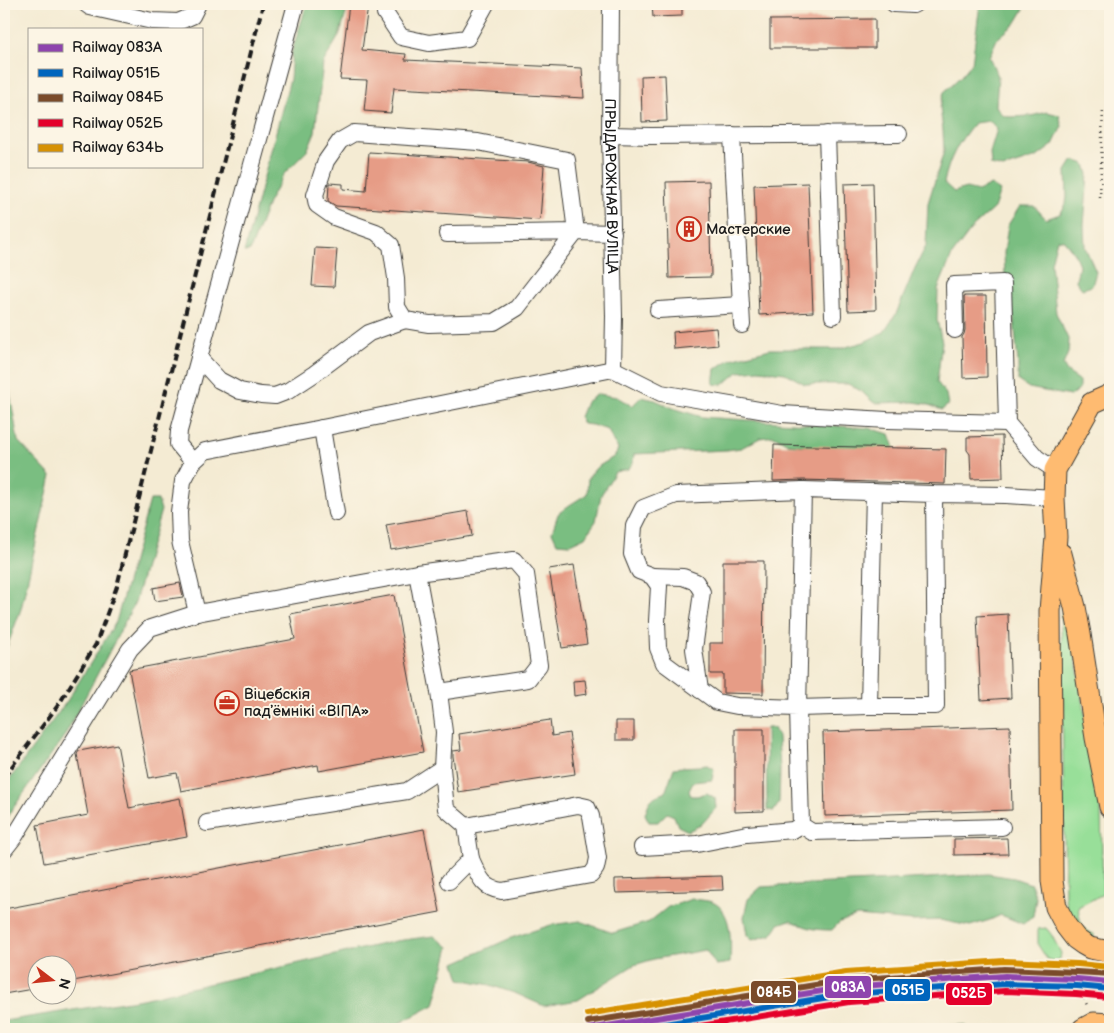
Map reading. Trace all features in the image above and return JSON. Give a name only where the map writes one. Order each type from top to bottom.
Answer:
[{"type":"main road","points":[[1110,394],[1092,403],[1055,470],[1056,536],[1050,610],[1052,880],[1056,907],[1066,926],[1076,939],[1090,948],[1110,952]]},
{"type":"main road","points":[[1056,536],[1075,607],[1096,738],[1110,807]]},
{"type":"main road","points":[[1050,610],[1058,602],[1064,602],[1075,607]]},
{"type":"street","points":[[86,4],[90,7],[152,21],[178,22],[192,16],[198,4]]},
{"type":"street","points":[[192,462],[178,444],[179,431],[296,4]]},
{"type":"street","points":[[386,4],[385,13],[400,38],[429,43],[467,38],[486,4]]},
{"type":"street","name":"ПРЫДАРОЖНАЯ ВУЛІЦА","points":[[611,4],[610,135],[613,232],[613,368]]},
{"type":"street","points":[[894,4],[915,4]]},
{"type":"street","points":[[199,358],[219,380],[240,391],[275,396],[288,391],[314,374],[369,334],[404,320],[429,324],[494,322],[517,308],[576,232],[567,160],[478,142],[354,133],[340,141],[326,161],[315,195],[317,205],[334,217],[376,232],[391,245],[396,278],[397,307],[404,320]]},
{"type":"street","points":[[827,134],[833,316]]},
{"type":"street","points":[[610,135],[899,134]]},
{"type":"street","points":[[732,135],[742,325]]},
{"type":"street","points":[[447,234],[613,232]]},
{"type":"street","points":[[955,330],[954,285],[1003,284],[1007,423],[1037,458],[1055,470]]},
{"type":"street","points":[[658,310],[741,305]]},
{"type":"street","points":[[197,613],[180,541],[178,512],[182,481],[192,462],[206,451],[613,368],[661,393],[782,414],[886,420],[1007,423]]},
{"type":"street","points":[[322,428],[336,513]]},
{"type":"street","points":[[700,690],[694,649],[702,592],[696,582],[683,577],[652,576],[639,571],[632,554],[634,526],[643,508],[676,495],[803,490],[1054,498]]},
{"type":"street","points":[[801,825],[798,708],[803,490]]},
{"type":"street","points":[[869,706],[874,492]]},
{"type":"street","points":[[652,576],[659,586],[656,622],[658,648],[664,663],[717,702],[737,706],[798,708],[936,706],[934,494]]},
{"type":"street","points":[[4,850],[15,836],[130,649],[150,628],[197,613],[417,573],[514,560],[526,574],[539,665],[528,678],[439,692]]},
{"type":"street","points":[[417,573],[439,692],[444,732],[442,768],[446,808],[466,826],[471,859],[481,881],[493,890],[502,891],[590,875],[596,868],[598,858],[591,816],[587,807],[578,805],[466,826]]},
{"type":"street","points":[[207,823],[407,791],[442,768]]},
{"type":"street","points":[[801,825],[812,832],[1002,827]]},
{"type":"street","points":[[642,846],[697,844],[747,834],[793,830],[801,825]]},
{"type":"street","points":[[449,881],[471,859]]},
{"type":"path","points":[[1100,198],[1103,108]]},
{"type":"path","points":[[1076,939],[1077,979],[1096,1026]]},
{"type":"path","points":[[674,1029],[837,1005],[1016,989],[1081,990]]},
{"type":"green space","points":[[307,4],[349,4],[339,36],[323,63],[315,132],[307,151],[284,174],[268,203],[250,251],[244,252],[290,79],[292,51]]},
{"type":"green space","points":[[980,4],[1027,4],[1015,24],[997,39],[989,57],[998,76],[996,106],[1002,115],[1009,117],[1031,116],[1047,112],[1059,115],[1062,126],[1053,145],[1037,157],[1003,168],[991,165],[990,152],[997,129],[990,121],[974,123],[963,137],[951,158],[944,183],[954,192],[966,188],[978,191],[991,185],[1000,191],[994,208],[973,227],[952,255],[938,289],[937,320],[942,342],[937,382],[946,394],[948,405],[942,410],[914,402],[874,403],[861,391],[848,384],[805,384],[785,373],[759,370],[738,372],[723,385],[713,384],[715,369],[731,359],[770,349],[839,349],[864,342],[884,332],[896,314],[926,246],[928,203],[944,151],[940,107],[944,92],[972,63]]},
{"type":"green space","points":[[1073,160],[1085,164],[1088,174],[1084,225],[1085,247],[1096,272],[1092,286],[1082,289],[1076,281],[1079,265],[1074,253],[1064,240],[1057,239],[1051,263],[1056,313],[1069,341],[1068,353],[1063,365],[1067,372],[1079,380],[1079,390],[1070,396],[1029,388],[1018,381],[1014,319],[1005,277],[1004,253],[1008,225],[1020,206],[1034,206],[1046,219],[1060,214],[1066,204],[1066,171]]},
{"type":"green space","points":[[4,358],[18,441],[51,476],[21,609],[4,655]]},
{"type":"green space","points":[[598,394],[617,397],[632,406],[641,397],[655,400],[702,417],[868,428],[890,434],[896,451],[821,448],[788,444],[774,436],[760,438],[741,448],[727,450],[634,454],[633,463],[628,469],[615,472],[601,495],[596,521],[585,537],[570,544],[557,543],[552,532],[558,514],[587,494],[588,478],[596,468],[615,456],[618,449],[608,430],[583,424],[580,417],[586,402]]},
{"type":"green space","points":[[150,500],[158,500],[161,510],[135,602],[65,735],[4,821],[4,787],[67,701],[116,622]]},
{"type":"green space","points":[[1064,610],[1068,612],[1101,810],[1103,894],[1078,907],[1082,924],[1086,930],[1094,934],[1094,941],[1088,938],[1068,913],[1065,898],[1061,613]]},
{"type":"green space","points":[[766,728],[774,728],[778,737],[780,769],[779,803],[774,811],[767,810]]},
{"type":"green space","points":[[707,765],[714,769],[712,780],[693,782],[689,791],[691,796],[707,793],[715,798],[716,808],[701,825],[688,831],[678,826],[674,816],[667,813],[658,822],[649,822],[645,814],[648,806],[651,800],[665,793],[674,768]]},
{"type":"green space","points":[[988,874],[1014,878],[1031,884],[1036,898],[1033,916],[1023,924],[1001,915],[970,926],[940,920],[913,921],[857,916],[840,922],[832,930],[810,928],[790,920],[779,924],[771,935],[752,940],[747,935],[744,917],[748,899],[761,887]]},
{"type":"green space","points":[[692,899],[712,902],[724,912],[729,928],[730,963],[716,965],[706,950],[654,959],[634,965],[578,1000],[544,1006],[490,985],[460,979],[455,963],[511,938],[551,925],[580,921],[613,933],[649,922],[668,907]]},
{"type":"green space","points":[[1046,928],[1061,953],[1060,959],[1054,961],[1047,959],[1038,945],[1038,929]]},
{"type":"green space","points":[[434,936],[449,947],[434,1005],[398,1024],[353,1029],[4,1029],[4,1021],[142,999],[396,941]]},
{"type":"green space","points":[[964,1025],[971,1029],[894,1029],[924,1026]]},
{"type":"building","points":[[349,4],[368,6],[362,50],[406,54],[405,60],[582,68],[584,98],[394,88],[391,113],[364,111],[367,80],[340,79]]},
{"type":"building","points":[[652,4],[682,4],[682,16],[653,17]]},
{"type":"building","points":[[875,19],[875,48],[770,48],[770,20]]},
{"type":"building","points":[[665,75],[667,121],[642,122],[641,76]]},
{"type":"building","points":[[369,152],[528,162],[544,166],[540,220],[336,206],[328,201],[329,183],[343,184],[343,189],[366,191]]},
{"type":"building","name":"Мастерские","points":[[709,181],[711,277],[669,278],[666,182]]},
{"type":"building","points":[[808,183],[813,312],[759,315],[754,185]]},
{"type":"building","points":[[873,183],[876,310],[848,311],[844,184]]},
{"type":"building","points":[[315,248],[337,249],[334,287],[312,286]]},
{"type":"building","points":[[964,296],[986,296],[987,377],[963,378]]},
{"type":"building","points":[[716,328],[718,345],[674,349],[673,332]]},
{"type":"building","points":[[1002,436],[1003,478],[971,479],[967,437]]},
{"type":"building","points":[[774,445],[946,449],[945,484],[803,480],[773,481]]},
{"type":"building","points":[[468,511],[472,536],[391,550],[386,525]]},
{"type":"building","points":[[723,561],[764,561],[763,694],[723,693],[723,674],[710,674],[710,643],[723,643]]},
{"type":"building","points":[[574,565],[587,644],[562,648],[549,569]]},
{"type":"building","points":[[180,583],[183,597],[155,601],[153,588]]},
{"type":"building","points":[[394,595],[423,752],[319,771],[318,765],[181,791],[177,773],[149,778],[129,670],[295,639],[290,614]]},
{"type":"building","points":[[1008,614],[1011,698],[981,700],[977,616]]},
{"type":"building","points":[[585,680],[587,694],[574,696],[573,681]]},
{"type":"building","points":[[550,720],[552,736],[569,733],[575,774],[458,792],[453,751],[461,750],[459,734]]},
{"type":"building","points":[[616,721],[634,721],[634,740],[616,740]]},
{"type":"building","points":[[1010,726],[1012,810],[825,816],[823,732]]},
{"type":"building","points":[[735,729],[764,729],[764,811],[735,812]]},
{"type":"building","points":[[117,744],[129,808],[180,798],[187,837],[44,863],[37,825],[88,815],[77,754],[79,751]]},
{"type":"building","points":[[424,829],[440,912],[78,980],[78,956],[28,956],[28,990],[4,994],[4,909]]},
{"type":"building","points":[[1007,838],[1008,854],[954,855],[954,839]]},
{"type":"building","points":[[722,876],[723,890],[616,893],[615,888],[615,879]]},
{"type":"railway","points":[[4,777],[59,704],[96,644],[117,586],[263,4]]},
{"type":"rail line","name":"634Ь","points":[[587,1014],[846,972],[1004,961],[1110,967]]},
{"type":"rail line","name":"084Б","points":[[588,1022],[846,980],[1004,969],[1110,974]]},
{"type":"rail line","name":"083А","points":[[589,1029],[847,987],[1005,976],[1110,982]]},
{"type":"rail line","name":"051Б","points":[[634,1029],[848,994],[1005,984],[1109,989]]},
{"type":"rail line","name":"052Б","points":[[681,1029],[849,1002],[1005,991],[1109,997]]},
{"type":"place","name":"Мастерские","points":[[689,229]]},
{"type":"place","name":"Віцебскія падʼёмнікі «ВІПА»","points":[[227,703]]}]
